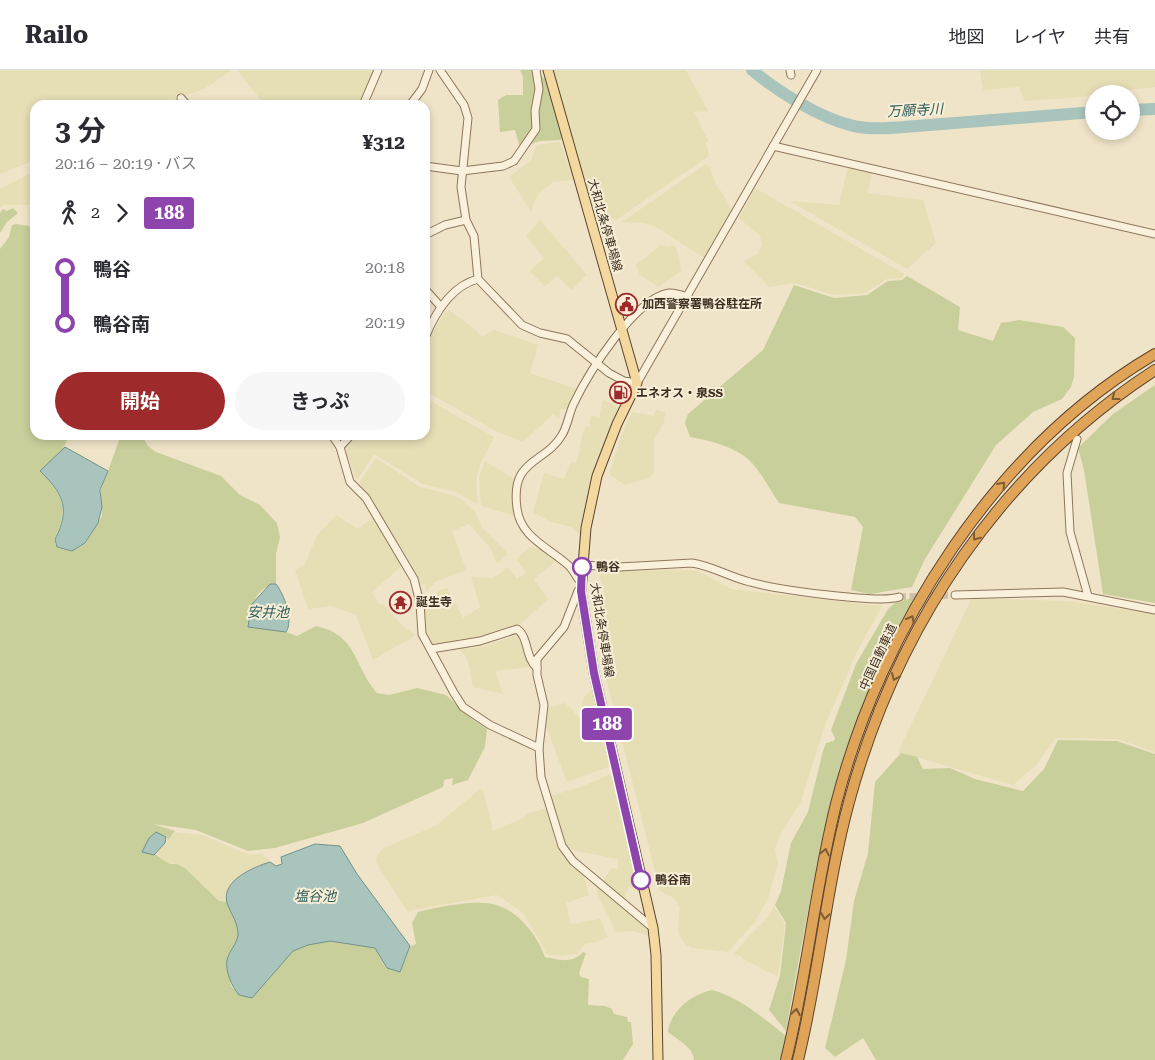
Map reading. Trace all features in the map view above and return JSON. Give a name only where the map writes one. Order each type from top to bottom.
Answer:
[{"type":"highway","name":"中国自動車道","points":[[786,1060],[817,891],[837,802],[869,707],[910,618],[961,536],[1017,467],[1082,406],[1155,354]]},
{"type":"highway","name":"中国自動車道","points":[[798,1060],[828,899],[849,802],[880,710],[922,624],[946,580],[971,544],[1026,475],[1090,416],[1155,370]]},
{"type":"main road","name":"大和北条停車場線","points":[[548,70],[637,383],[617,424],[597,476],[586,528],[581,586],[594,673],[653,928],[656,955],[658,1060]]},
{"type":"street","points":[[365,100],[378,70]]},
{"type":"street","points":[[414,100],[422,90],[429,70]]},
{"type":"street","points":[[440,70],[464,105],[468,118],[462,171],[466,220],[474,236],[478,279],[522,325],[540,333],[567,339],[624,381],[637,383],[688,297],[790,115],[818,70]]},
{"type":"street","points":[[430,167],[462,171],[508,164],[519,156],[536,129],[535,111],[539,89],[536,70]]},
{"type":"street","points":[[774,146],[1155,234]]},
{"type":"street","points":[[430,232],[445,225],[466,220]]},
{"type":"street","points":[[430,329],[442,307],[464,284],[478,279]]},
{"type":"street","points":[[653,928],[573,861],[562,846],[541,777],[538,748],[544,705],[536,668],[539,655],[560,632],[581,586],[572,569],[557,555],[531,538],[524,530],[518,514],[516,496],[519,480],[526,467],[562,434],[573,405],[596,362],[623,329],[655,299],[670,293],[688,297]]},
{"type":"street","points":[[430,294],[442,307]]},
{"type":"street","points":[[1076,438],[1067,473],[1070,532],[1088,596]]},
{"type":"street","points":[[335,440],[340,447],[350,482],[366,498],[414,579],[420,603],[422,634],[463,707],[490,725],[538,748]]},
{"type":"street","points":[[340,447],[346,440]]},
{"type":"street","points":[[582,565],[619,567],[692,563],[704,565],[751,583],[891,600],[899,597]]},
{"type":"street","points":[[955,595],[1063,592],[1155,610]]},
{"type":"street","points":[[431,650],[480,641],[517,629],[522,634],[531,663],[536,668]]},
{"type":"shaded area","points":[[0,70],[232,70],[204,89],[172,100],[30,100],[30,162],[0,174]]},
{"type":"shaded area","points":[[376,70],[362,100],[261,100],[238,71]]},
{"type":"shaded area","points":[[552,70],[686,70],[708,111],[694,112],[708,140],[706,143],[709,156],[616,220],[592,214]]},
{"type":"shaded area","points":[[980,70],[1155,70],[1155,87],[1140,89],[1140,85],[1085,85],[1085,96],[1082,97],[1025,101],[1019,87],[983,90]]},
{"type":"shaded area","points":[[560,142],[574,180],[553,182],[538,194],[531,211],[509,177],[531,160],[537,145]]},
{"type":"shaded area","points":[[706,164],[710,168],[716,185],[732,211],[705,258],[654,226],[644,223],[622,222]]},
{"type":"shaded area","points":[[848,167],[872,172],[868,193],[923,200],[936,243],[907,269],[790,201],[839,205]]},
{"type":"shaded area","points":[[30,174],[30,205],[4,205],[0,208],[0,189]]},
{"type":"shaded area","points":[[755,188],[905,274],[901,278],[887,279],[865,293],[834,295],[795,283],[769,287],[744,261],[758,254],[762,245],[760,236],[739,218]]},
{"type":"shaded area","points":[[540,220],[587,275],[571,290],[558,276],[545,286],[530,271],[544,258],[526,236]]},
{"type":"shaded area","points":[[661,245],[670,247],[673,245],[677,249],[681,271],[658,287],[640,275],[636,265]]},
{"type":"shaded area","points":[[449,310],[475,329],[482,337],[494,330],[538,345],[530,373],[576,389],[567,409],[561,409],[559,418],[553,414],[523,442],[496,431],[430,394],[430,340],[441,317]]},
{"type":"shaded area","points":[[603,399],[619,408],[594,475],[585,506],[581,536],[572,527],[551,522],[533,512],[544,473],[564,479],[571,462],[575,463],[578,458],[582,435],[586,426],[589,427],[591,415],[599,418]]},
{"type":"shaded area","points":[[430,401],[494,437],[479,467],[476,483],[478,502],[475,503],[456,492],[423,484],[374,454],[357,480],[347,447],[352,440],[430,440]]},
{"type":"shaded area","points":[[656,410],[665,412],[664,422],[654,439],[654,472],[651,477],[625,485],[609,474],[621,437],[632,412],[654,416]]},
{"type":"shaded area","points":[[376,458],[420,487],[452,495],[463,500],[475,512],[482,527],[508,554],[497,564],[491,549],[469,524],[452,531],[466,570],[435,582],[426,592],[425,584],[421,585],[410,562],[359,483]]},
{"type":"shaded area","points":[[485,461],[517,481],[516,516],[481,506],[479,477]]},
{"type":"shaded area","points":[[336,515],[358,529],[374,517],[403,565],[372,592],[378,603],[385,606],[406,629],[416,635],[373,660],[356,615],[331,606],[308,609],[295,570],[305,564],[317,536]]},
{"type":"shaded area","points":[[541,545],[558,559],[534,579],[548,599],[521,624],[476,637],[433,644],[425,633],[424,605],[440,590],[447,588],[463,618],[480,607],[471,577],[493,578],[508,567],[517,579],[526,573],[516,559],[529,547],[537,549]]},
{"type":"shaded area","points":[[599,571],[698,571],[731,589],[882,606],[857,652],[825,725],[801,801],[779,837],[775,850],[778,864],[768,898],[755,922],[728,952],[692,948],[685,944],[678,931],[680,907],[674,898],[660,891],[604,670],[590,597],[605,597]]},
{"type":"shaded area","points":[[972,598],[1067,601],[1155,614],[1155,752],[1117,739],[1056,738],[1036,765],[1013,785],[898,752]]},
{"type":"shaded area","points":[[519,634],[529,667],[495,671],[503,694],[473,687],[468,661],[460,649],[483,647]]},
{"type":"shaded area","points":[[593,689],[611,766],[567,782],[545,723],[547,708],[565,703],[581,719],[583,698]]},
{"type":"shaded area","points":[[613,773],[642,895],[629,885],[624,901],[602,882],[612,868],[618,869],[618,859],[576,851],[567,847],[558,831],[550,796],[581,787]]},
{"type":"shaded area","points":[[480,789],[483,789],[493,831],[523,818],[529,813],[547,808],[555,843],[564,858],[583,875],[589,895],[566,903],[571,924],[600,919],[608,937],[597,942],[586,943],[577,954],[561,956],[546,954],[523,913],[497,895],[407,911],[379,867],[376,861],[377,855],[384,848],[437,825]]},
{"type":"shaded area","points":[[175,832],[202,835],[242,852],[254,855],[262,853],[270,862],[246,871],[230,886],[227,893],[227,902],[219,901],[185,868],[177,864],[171,864],[156,854]]},
{"type":"shaded area","points":[[596,884],[648,930],[649,936],[634,931],[616,932],[598,895]]},
{"type":"shaded area","points":[[774,906],[785,924],[778,977],[734,954],[769,916]]},
{"type":"green space","points":[[520,70],[539,70],[543,78],[547,78],[563,137],[561,140],[540,141],[520,148],[515,130],[500,132],[498,100],[506,95],[523,95],[523,77]]},
{"type":"green space","points":[[13,208],[18,213],[7,222],[0,233],[0,213],[3,209],[7,211]]},
{"type":"green space","points":[[12,225],[30,226],[30,440],[67,440],[61,452],[40,471],[54,487],[61,502],[62,519],[54,539],[57,548],[72,551],[86,543],[102,516],[101,490],[119,440],[144,440],[156,452],[221,476],[240,495],[260,505],[277,523],[280,537],[276,554],[276,584],[263,589],[258,594],[250,613],[249,627],[286,632],[297,636],[316,626],[330,630],[340,636],[353,652],[377,693],[389,695],[417,688],[446,695],[472,719],[487,729],[485,747],[468,780],[452,785],[453,778],[444,780],[443,787],[363,823],[275,848],[248,851],[196,830],[153,824],[175,831],[168,840],[166,836],[154,833],[142,852],[155,854],[170,864],[177,864],[185,868],[219,901],[227,902],[237,924],[238,938],[227,961],[231,986],[239,995],[252,998],[293,951],[308,945],[330,941],[375,948],[386,968],[400,972],[411,946],[416,944],[412,923],[418,912],[459,904],[491,904],[507,909],[521,920],[533,934],[545,957],[570,960],[583,952],[586,953],[579,973],[581,977],[589,979],[588,1005],[605,1006],[612,1009],[614,1014],[627,1017],[628,1022],[631,1022],[633,1044],[623,1060],[0,1060],[0,249],[9,237]]},
{"type":"green space","points":[[907,276],[960,307],[958,330],[993,341],[1001,323],[1019,320],[1063,327],[1075,338],[1074,377],[1071,387],[1062,399],[1033,412],[996,445],[925,559],[912,587],[870,594],[851,590],[863,527],[855,517],[779,503],[760,473],[747,458],[724,446],[690,437],[685,423],[688,414],[763,350],[794,285],[834,298],[867,295],[888,281],[902,280]]},
{"type":"green space","points":[[1155,385],[1155,603],[1103,594],[1084,470],[1078,448],[1113,414]]},
{"type":"green space","points":[[915,597],[887,649],[865,701],[846,754],[818,863],[786,1031],[769,1010],[780,976],[786,923],[775,905],[781,891],[791,843],[808,812],[826,743],[834,741],[835,738],[831,730],[856,664],[888,609],[895,603]]},
{"type":"green space","points":[[1058,740],[1117,741],[1155,754],[1155,1060],[876,1060],[863,1038],[835,1057],[825,1048],[846,960],[854,901],[868,853],[875,782],[901,753],[917,757],[923,769],[950,768],[975,779],[1023,791],[1044,769]]},
{"type":"green space","points":[[712,990],[742,1003],[786,1036],[780,1060],[694,1060],[688,1047],[668,1032],[670,1024],[683,1005],[697,995]]},
{"type":"water","points":[[65,447],[108,471],[100,490],[102,507],[98,523],[85,543],[72,551],[57,547],[55,539],[63,519],[62,502],[59,494],[40,471]]},
{"type":"water","name":"安井池","points":[[270,584],[276,584],[285,601],[289,621],[286,632],[248,627],[251,605]]},
{"type":"water","points":[[156,832],[166,837],[165,843],[154,855],[142,852],[149,838]]},
{"type":"water","name":"塩谷池","points":[[315,844],[340,846],[357,874],[410,946],[400,972],[387,968],[375,948],[330,941],[308,945],[293,951],[252,998],[239,995],[234,988],[227,969],[227,960],[238,935],[236,922],[227,903],[226,895],[229,888],[234,881],[248,871],[270,862],[276,866],[282,864],[281,857]]},
{"type":"waterway","name":"万願寺川","points":[[752,70],[786,95],[812,110],[838,121],[863,128],[904,127],[1085,113]]},
{"type":"waterway","name":"万願寺川","points":[[1140,110],[1155,109]]},
{"type":"tunnel","points":[[899,597],[955,595]]},
{"type":"bus line","name":"188","points":[[582,567],[581,591],[594,673],[618,770],[641,880]]},
{"type":"place","name":"加西警察署鴨谷駐在所","points":[[626,304]]},
{"type":"place","name":"エネオス・泉SS","points":[[620,393]]},
{"type":"place","name":"鴨谷","points":[[582,567]]},
{"type":"place","name":"誕生寺","points":[[400,602]]},
{"type":"place","name":"鴨谷南","points":[[641,880]]}]
